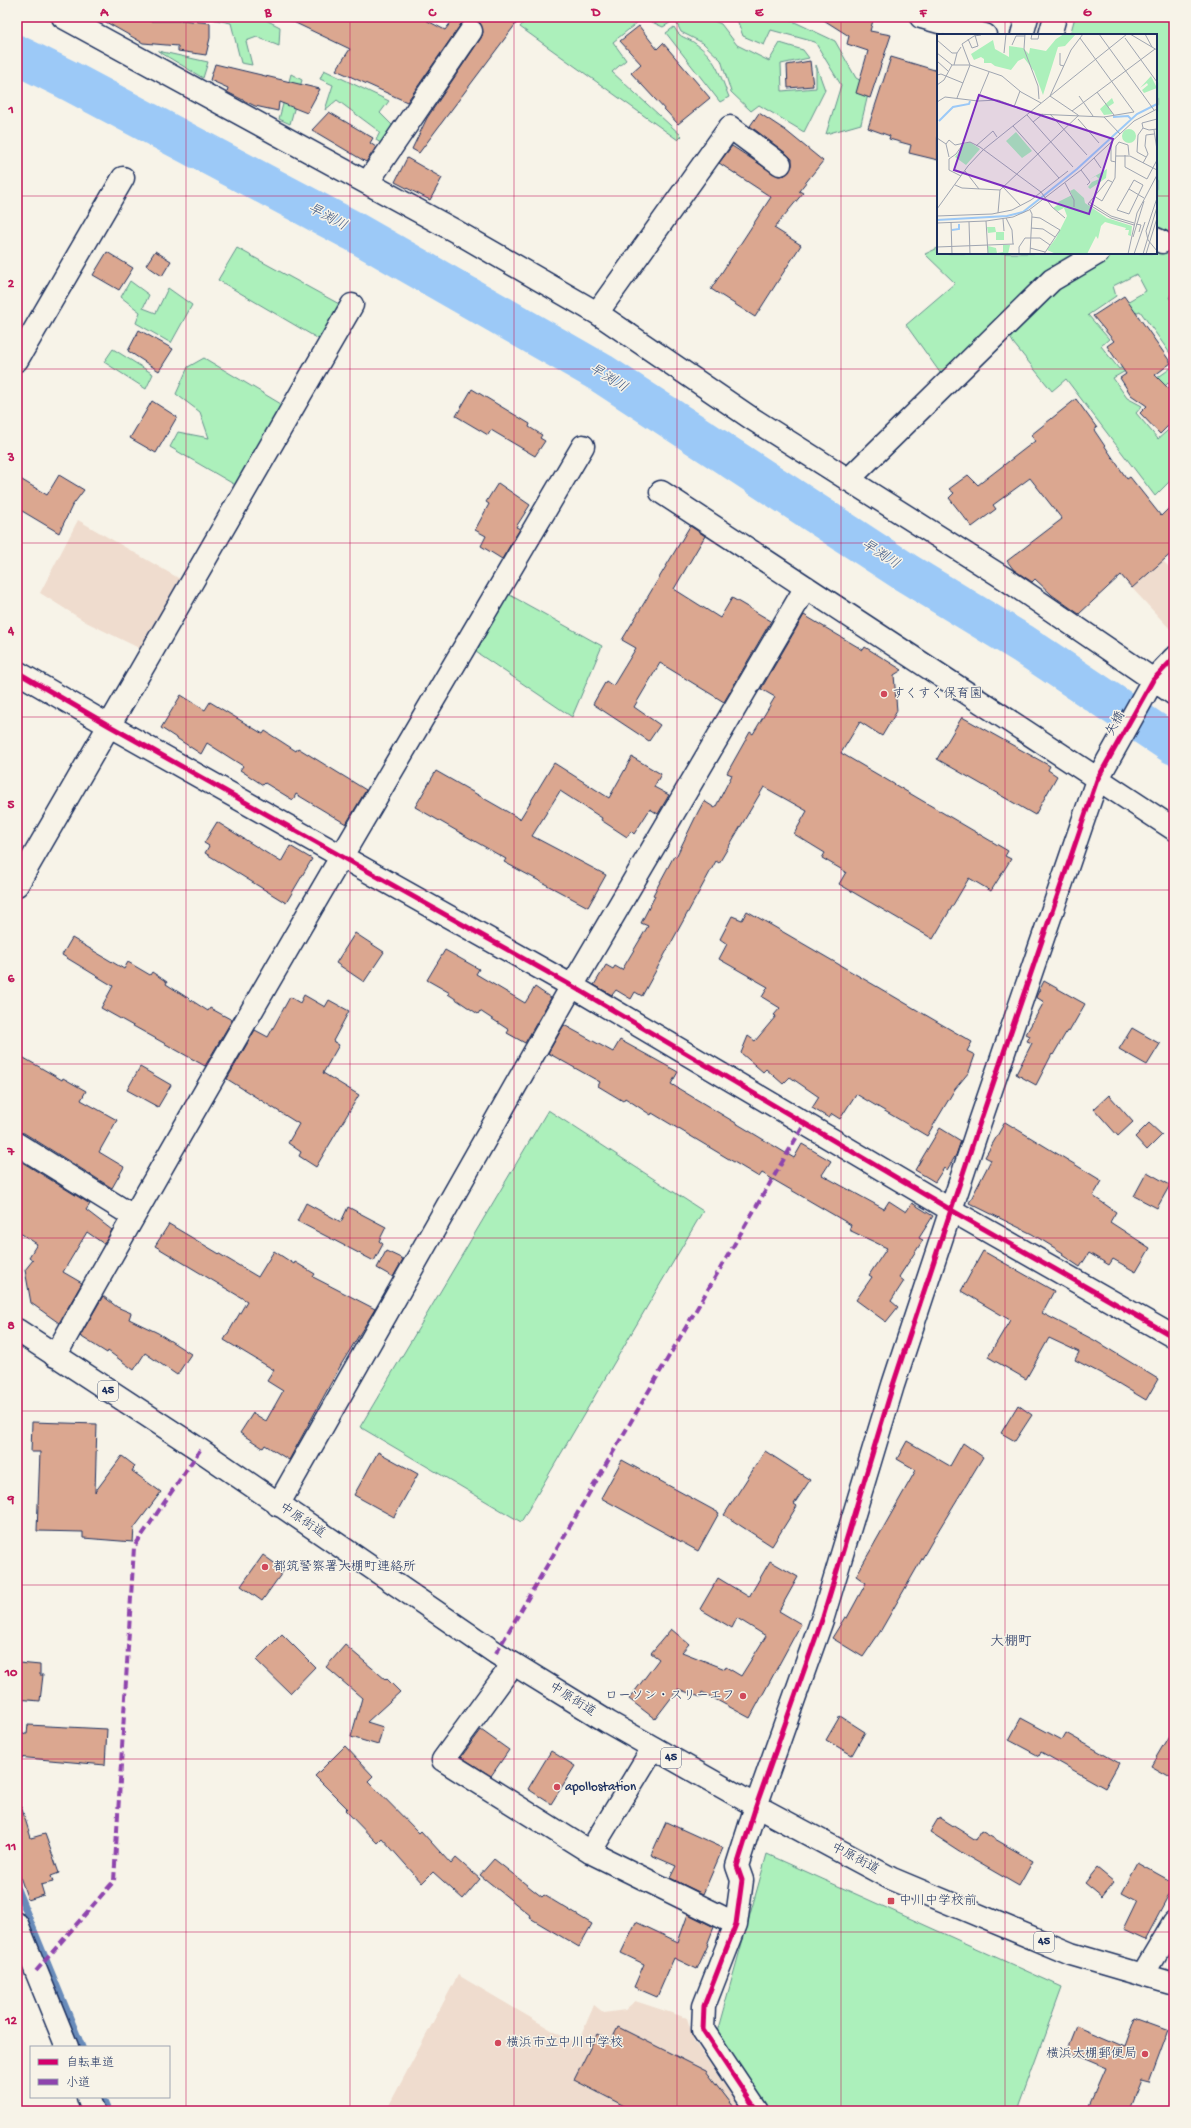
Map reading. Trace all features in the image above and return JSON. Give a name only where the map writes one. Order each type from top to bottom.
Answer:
[{"type":"street","points":[[63,17],[457,232],[597,313],[751,418],[1007,580],[1174,694]]},
{"type":"street","points":[[921,17],[981,34]]},
{"type":"street","points":[[1022,34],[1027,17]]},
{"type":"street","points":[[1050,34],[1055,17]]},
{"type":"street","points":[[367,183],[471,31]]},
{"type":"street","points":[[597,313],[730,127],[780,164]]},
{"type":"street","points":[[17,360],[123,178]]},
{"type":"street","points":[[848,480],[1052,280],[1096,254]]},
{"type":"street","points":[[17,885],[108,725],[352,305]]},
{"type":"street","points":[[55,1356],[133,1216],[583,446]]},
{"type":"street","points":[[661,492],[1097,780],[1130,799],[1174,828]]},
{"type":"street","points":[[278,1505],[572,986],[806,587]]},
{"type":"street","name":"矢橋","points":[[757,2111],[703,2030],[704,2006],[736,1924],[742,1880],[738,1866],[756,1806],[823,1616],[893,1385],[1097,780],[1153,680],[1174,658]]},
{"type":"street","points":[[17,672],[108,725],[572,986],[951,1210],[1174,1337]]},
{"type":"street","points":[[17,1144],[133,1216]]},
{"type":"street","name":"中原街道","points":[[17,1330],[200,1450],[278,1505],[513,1664],[653,1748],[756,1806],[892,1879],[1071,1954],[1174,1984]]},
{"type":"street","points":[[513,1664],[443,1760],[590,1852],[736,1924]]},
{"type":"street","points":[[590,1852],[653,1748]]},
{"type":"street","points":[[1143,1974],[1174,1922]]},
{"type":"street","points":[[17,1924],[67,2046]]},
{"type":"street","points":[[88,2098],[93,2111]]},
{"type":"shaded area","points":[[78,520],[180,579],[143,650],[86,622],[40,593]]},
{"type":"shaded area","points":[[1150,548],[1174,572],[1174,628],[1171,630],[1117,572]]},
{"type":"shaded area","name":"横浜市立中川中学校","points":[[458,1975],[577,2045],[594,2005],[604,2013],[625,2010],[635,2001],[687,2018],[694,2041],[743,2111],[386,2111]]},
{"type":"green space","points":[[153,17],[260,17],[280,27],[279,46],[257,37],[246,41],[252,65],[241,63],[231,23],[211,19]]},
{"type":"green space","points":[[528,17],[674,17],[673,21],[663,27],[643,18],[613,42],[626,60],[612,72],[682,136],[678,140],[520,27]]},
{"type":"green space","points":[[680,17],[705,17],[721,24],[737,45],[769,61],[780,43],[803,50],[809,58],[781,64],[782,91],[816,88],[816,65],[825,90],[804,132],[759,105],[751,111],[731,92],[721,60],[703,43],[681,32],[677,24]]},
{"type":"green space","points":[[736,17],[784,17],[835,41],[856,78],[870,86],[861,124],[826,134],[841,85],[815,42],[771,30],[764,45],[743,36]]},
{"type":"green space","points":[[1075,17],[1174,17],[1174,261],[1172,264],[1174,266],[1174,289],[1169,298],[1174,301],[1174,359],[1140,311],[1133,314],[1125,303],[1146,291],[1137,274],[1113,286],[1116,296],[1088,315],[1109,339],[1101,346],[1119,369],[1127,365],[1129,369],[1113,378],[1127,398],[1142,406],[1136,413],[1158,439],[1174,425],[1174,477],[1155,496],[1066,379],[1052,391],[1014,344],[1001,322],[941,374],[906,325],[955,283],[925,254],[937,248],[937,254],[1157,254],[1157,34],[1070,34]]},
{"type":"green space","points":[[674,27],[681,36],[703,49],[713,61],[729,97],[720,102],[666,33]]},
{"type":"green space","points":[[158,51],[208,62],[203,78]]},
{"type":"green space","points":[[324,70],[389,101],[380,113],[396,129],[384,145],[376,140],[380,132],[337,100],[325,110],[333,85],[320,79]]},
{"type":"green space","points":[[291,74],[302,80],[290,124],[279,119]]},
{"type":"green space","points":[[237,248],[341,305],[322,341],[218,280]]},
{"type":"green space","points":[[130,281],[149,295],[143,308],[156,313],[168,288],[192,305],[171,343],[136,323],[140,312],[121,297]]},
{"type":"green space","points":[[113,349],[153,374],[146,389],[104,362]]},
{"type":"green space","points":[[204,358],[281,404],[237,486],[170,447],[178,432],[209,438],[200,412],[176,394],[188,367]]},
{"type":"green space","points":[[1174,366],[1174,388],[1168,383],[1156,395],[1150,383]]},
{"type":"green space","points":[[508,594],[602,646],[572,717],[476,652]]},
{"type":"green space","points":[[548,1110],[703,1211],[521,1522],[360,1427]]},
{"type":"green space","points":[[767,1854],[1062,1987],[1017,2111],[763,2111],[717,2032]]},
{"type":"building","points":[[97,17],[148,17],[149,21],[182,20],[210,23],[210,38],[206,55],[178,51],[178,46],[143,43]]},
{"type":"building","points":[[283,17],[420,17],[445,30],[455,17],[521,17],[419,153],[412,149],[427,118],[481,38],[483,32],[478,21],[472,19],[465,20],[461,24],[407,102],[336,70],[350,49]]},
{"type":"building","points":[[819,17],[874,17],[870,31],[891,35],[870,98],[856,93],[868,51],[847,44],[849,36]]},
{"type":"building","points":[[639,26],[657,49],[663,43],[710,98],[678,124],[631,73],[641,64],[620,41]]},
{"type":"building","points":[[891,57],[937,71],[937,160],[909,153],[911,145],[889,139],[890,136],[868,128]]},
{"type":"building","points":[[810,61],[813,86],[788,88],[787,65]]},
{"type":"building","points":[[215,64],[320,89],[307,113],[279,102],[278,111],[255,106],[227,92],[228,88],[210,80]]},
{"type":"building","points":[[329,112],[373,138],[370,143],[376,147],[366,162],[312,130]]},
{"type":"building","points":[[759,113],[785,130],[823,161],[799,191],[803,193],[774,228],[801,245],[755,317],[711,289],[771,197],[719,163],[732,146],[778,176],[785,175],[792,166],[792,159],[787,154],[750,126]]},
{"type":"building","points":[[407,158],[442,178],[430,200],[395,182]]},
{"type":"building","points":[[155,251],[171,261],[162,276],[146,265]]},
{"type":"building","points":[[107,252],[133,268],[119,290],[93,275]]},
{"type":"building","points":[[1124,296],[1171,363],[1155,375],[1174,394],[1174,420],[1160,434],[1140,413],[1147,406],[1131,395],[1120,378],[1126,374],[1107,346],[1114,341],[1093,316]]},
{"type":"building","points":[[139,330],[173,349],[159,371],[128,351]]},
{"type":"building","points":[[472,389],[530,424],[529,427],[542,435],[540,438],[545,441],[535,456],[491,430],[488,435],[456,416]]},
{"type":"building","points":[[1076,399],[1097,428],[1094,430],[1127,479],[1130,477],[1161,516],[1174,503],[1174,551],[1132,588],[1121,575],[1079,614],[1052,595],[1035,579],[1032,582],[1014,570],[1007,561],[1062,519],[1030,478],[993,505],[996,509],[972,527],[949,498],[954,493],[949,489],[968,475],[978,485],[1035,441],[1031,435]]},
{"type":"building","points":[[152,401],[177,417],[156,453],[130,438]]},
{"type":"building","points":[[59,475],[84,490],[72,506],[59,533],[17,508],[17,477],[47,495]]},
{"type":"building","points":[[498,483],[530,505],[516,527],[520,529],[502,559],[481,546],[486,536],[475,530],[489,504],[486,502]]},
{"type":"building","points":[[690,526],[705,536],[674,589],[720,618],[732,598],[771,621],[724,702],[660,663],[634,707],[660,725],[649,741],[593,704],[606,681],[613,686],[636,648],[622,640]]},
{"type":"building","points":[[804,615],[863,650],[865,647],[902,670],[894,675],[897,711],[882,736],[860,722],[841,753],[1008,851],[1005,856],[1011,859],[991,891],[969,878],[933,939],[839,884],[846,872],[822,858],[825,853],[794,834],[807,811],[764,787],[719,863],[716,861],[642,996],[635,992],[631,999],[616,990],[612,995],[594,985],[606,965],[613,969],[615,966],[622,970],[648,926],[641,923],[655,896],[653,895],[674,856],[676,857],[704,801],[715,808],[732,775],[727,773],[750,732],[753,734],[775,697],[761,689]]},
{"type":"building","points":[[181,695],[205,710],[210,702],[263,734],[265,731],[296,751],[298,748],[366,790],[346,824],[296,794],[293,800],[265,783],[263,785],[240,770],[243,766],[207,743],[201,754],[161,728]]},
{"type":"building","points":[[962,717],[1050,766],[1048,770],[1057,776],[1035,815],[937,759]]},
{"type":"building","points":[[632,757],[661,774],[654,787],[669,795],[658,814],[650,809],[634,834],[631,831],[627,837],[601,820],[602,818],[560,791],[532,836],[606,875],[588,907],[504,862],[506,859],[415,807],[436,771],[520,819],[554,763],[609,798]]},
{"type":"building","points":[[217,822],[281,862],[290,846],[312,859],[286,903],[205,853],[209,846],[204,843]]},
{"type":"building","points":[[747,911],[972,1042],[967,1051],[975,1055],[969,1072],[955,1089],[927,1136],[856,1094],[840,1119],[832,1114],[829,1118],[812,1108],[819,1097],[790,1077],[783,1084],[766,1069],[763,1072],[741,1053],[748,1036],[755,1041],[776,1016],[774,1015],[780,1008],[762,997],[768,987],[719,959],[727,944],[720,939],[732,916],[742,920]]},
{"type":"building","points":[[355,933],[384,952],[364,982],[336,963]]},
{"type":"building","points":[[72,938],[124,969],[128,962],[150,975],[152,972],[167,982],[166,984],[208,1011],[210,1008],[232,1020],[205,1066],[101,1008],[113,986],[62,955]]},
{"type":"building","points":[[445,950],[479,969],[476,974],[525,1003],[535,987],[551,998],[525,1043],[507,1033],[509,1030],[480,1011],[478,1014],[448,994],[450,993],[427,980]]},
{"type":"building","points":[[1044,981],[1085,1004],[1069,1032],[1067,1031],[1053,1055],[1052,1054],[1036,1085],[1016,1074],[1032,1043],[1027,1041],[1030,1036],[1026,1034],[1044,1002],[1036,997]]},
{"type":"building","points":[[304,995],[325,1007],[329,1000],[349,1011],[333,1041],[339,1045],[323,1073],[359,1095],[316,1167],[299,1156],[301,1152],[288,1143],[299,1124],[227,1079],[255,1030],[268,1037],[290,997],[300,1003]]},
{"type":"building","points":[[564,1025],[613,1052],[620,1040],[678,1072],[671,1084],[794,1158],[802,1144],[831,1161],[822,1175],[884,1209],[889,1201],[906,1212],[912,1203],[933,1216],[919,1238],[923,1240],[899,1277],[904,1281],[891,1301],[898,1307],[886,1322],[856,1300],[872,1277],[869,1275],[887,1248],[849,1230],[851,1225],[762,1173],[759,1177],[652,1113],[651,1115],[625,1098],[623,1101],[598,1086],[600,1082],[548,1053]]},
{"type":"building","points":[[1132,1028],[1160,1044],[1147,1065],[1119,1049]]},
{"type":"building","points":[[17,1054],[62,1080],[63,1078],[86,1091],[81,1100],[117,1120],[99,1152],[124,1167],[112,1188],[24,1133],[17,1132]]},
{"type":"building","points":[[140,1067],[171,1085],[158,1107],[127,1090]]},
{"type":"building","points":[[1109,1095],[1133,1122],[1118,1136],[1094,1109]]},
{"type":"building","points":[[1005,1122],[1102,1181],[1093,1196],[1116,1212],[1110,1222],[1150,1248],[1136,1272],[1113,1259],[1109,1265],[1089,1253],[1080,1267],[1062,1255],[1063,1253],[1032,1234],[969,1203],[991,1160],[985,1157]]},
{"type":"building","points":[[1149,1123],[1162,1135],[1147,1150],[1135,1137]]},
{"type":"building","points":[[940,1128],[961,1141],[956,1155],[947,1170],[944,1168],[935,1182],[915,1170]]},
{"type":"building","points":[[17,1159],[90,1204],[86,1210],[112,1230],[104,1244],[87,1232],[63,1272],[82,1283],[59,1323],[31,1303],[25,1270],[33,1260],[29,1257],[37,1244],[17,1231]]},
{"type":"building","points":[[1147,1172],[1170,1185],[1157,1208],[1134,1196]]},
{"type":"building","points":[[306,1203],[341,1222],[348,1207],[386,1227],[379,1241],[383,1244],[374,1261],[297,1221]]},
{"type":"building","points":[[169,1224],[258,1277],[274,1251],[294,1264],[295,1262],[315,1274],[313,1277],[375,1309],[342,1363],[289,1460],[265,1445],[263,1448],[240,1433],[253,1413],[266,1421],[283,1391],[267,1381],[274,1370],[224,1340],[247,1301],[155,1246]]},
{"type":"building","points":[[386,1251],[403,1259],[393,1277],[377,1268]]},
{"type":"building","points":[[983,1251],[1054,1291],[1042,1313],[1094,1340],[1158,1379],[1146,1400],[1106,1376],[1075,1360],[1079,1352],[1049,1338],[1026,1379],[988,1357],[1010,1320],[961,1291]]},
{"type":"building","points":[[103,1296],[117,1307],[131,1313],[129,1319],[158,1333],[191,1354],[177,1375],[145,1353],[134,1370],[108,1351],[107,1353],[80,1336]]},
{"type":"building","points":[[1018,1405],[1032,1415],[1015,1441],[1001,1433]]},
{"type":"building","points":[[32,1422],[97,1424],[95,1492],[122,1456],[135,1466],[132,1471],[161,1492],[134,1528],[133,1542],[83,1538],[83,1532],[37,1531],[40,1452],[31,1452]]},
{"type":"building","points":[[907,1441],[950,1466],[963,1443],[983,1457],[938,1531],[880,1632],[863,1657],[832,1638],[845,1617],[847,1618],[866,1583],[856,1576],[916,1470],[897,1459]]},
{"type":"building","points":[[765,1451],[810,1480],[794,1504],[797,1506],[772,1546],[724,1515]]},
{"type":"building","points":[[378,1452],[418,1474],[394,1517],[354,1495]]},
{"type":"building","points":[[622,1460],[719,1513],[698,1551],[601,1498]]},
{"type":"building","points":[[263,1555],[284,1570],[262,1601],[241,1586]]},
{"type":"building","points":[[770,1561],[798,1577],[779,1611],[801,1624],[750,1718],[702,1692],[700,1697],[678,1689],[655,1719],[629,1699],[659,1659],[651,1653],[671,1629],[689,1644],[682,1652],[725,1669],[726,1667],[741,1676],[766,1636],[737,1618],[732,1628],[700,1609],[718,1578],[749,1597]]},
{"type":"building","points":[[282,1634],[315,1667],[290,1693],[256,1660]]},
{"type":"building","points":[[345,1645],[385,1679],[386,1678],[400,1692],[367,1722],[383,1727],[378,1745],[351,1737],[362,1698],[326,1667]]},
{"type":"building","points":[[19,1663],[40,1665],[40,1675],[43,1675],[40,1701],[17,1699]]},
{"type":"building","points":[[840,1716],[865,1732],[852,1755],[826,1740]]},
{"type":"building","points":[[1021,1718],[1062,1740],[1066,1733],[1119,1763],[1105,1788],[1041,1752],[1039,1756],[1009,1740]]},
{"type":"building","points":[[28,1725],[107,1729],[105,1765],[17,1757],[17,1733],[27,1734]]},
{"type":"building","points":[[1174,1727],[1174,1779],[1151,1766]]},
{"type":"building","points":[[481,1730],[509,1750],[491,1776],[461,1757]]},
{"type":"building","points":[[345,1746],[373,1776],[368,1781],[419,1833],[421,1831],[451,1864],[456,1858],[480,1879],[463,1899],[433,1872],[422,1883],[382,1838],[377,1843],[345,1810],[347,1808],[315,1776]]},
{"type":"building","points":[[551,1751],[575,1766],[551,1804],[528,1789]]},
{"type":"building","points":[[21,1806],[31,1838],[45,1834],[59,1873],[51,1876],[53,1882],[41,1885],[44,1895],[28,1900],[17,1868],[17,1807]]},
{"type":"building","points":[[939,1817],[976,1840],[981,1831],[1033,1861],[1019,1886],[967,1856],[930,1832]]},
{"type":"building","points":[[666,1822],[723,1848],[703,1894],[670,1878],[676,1866],[651,1855]]},
{"type":"building","points":[[494,1859],[542,1897],[544,1895],[592,1924],[579,1947],[530,1918],[531,1916],[480,1875]]},
{"type":"building","points":[[1138,1863],[1174,1883],[1174,1886],[1145,1940],[1123,1930],[1137,1901],[1122,1893]]},
{"type":"building","points":[[1097,1868],[1114,1882],[1102,1897],[1085,1883]]},
{"type":"building","points":[[688,1914],[714,1927],[697,1969],[674,1958],[657,1997],[634,1987],[644,1964],[621,1953],[636,1922],[678,1942]]},
{"type":"building","points":[[1136,2017],[1169,2029],[1149,2083],[1141,2081],[1129,2111],[1099,2111],[1089,2107],[1106,2068],[1066,2051],[1076,2026],[1125,2047]]},
{"type":"building","points":[[618,2027],[706,2071],[737,2111],[634,2111],[574,2080],[597,2034],[611,2041]]},
{"type":"waterway","name":"早渕川","points":[[17,55],[66,79],[353,231],[601,373],[905,572],[1023,644],[1174,745]]},
{"type":"waterway","points":[[17,1889],[82,2046]]},
{"type":"waterway","points":[[102,2098],[108,2111]]},
{"type":"marked path","points":[[496,1653],[805,1123]]},
{"type":"marked path","points":[[36,1971],[114,1881],[134,1547],[200,1450]]},
{"type":"cycle path","points":[[757,2111],[703,2030],[704,2006],[736,1924],[742,1880],[737,1866],[756,1806],[823,1617],[893,1385],[980,1122],[1097,780],[1153,680],[1174,658]]},
{"type":"cycle path","points":[[17,672],[108,725],[572,986],[951,1210],[1174,1337]]},
{"type":"place","name":"すくすく保育園","points":[[884,694]]},
{"type":"place","name":"都筑警察署大棚町連絡所","points":[[265,1567]]},
{"type":"place","name":"ローソン・スリーエフ","points":[[743,1696]]},
{"type":"place","name":"apollostation","points":[[557,1787]]},
{"type":"place","name":"中川中学校前","points":[[891,1901]]},
{"type":"place","name":"横浜市立中川中学校","points":[[498,2043]]},
{"type":"place","name":"横浜大棚郵便局","points":[[1145,2054]]},
{"type":"district","name":"大棚町","points":[[1011,1642]]}]
